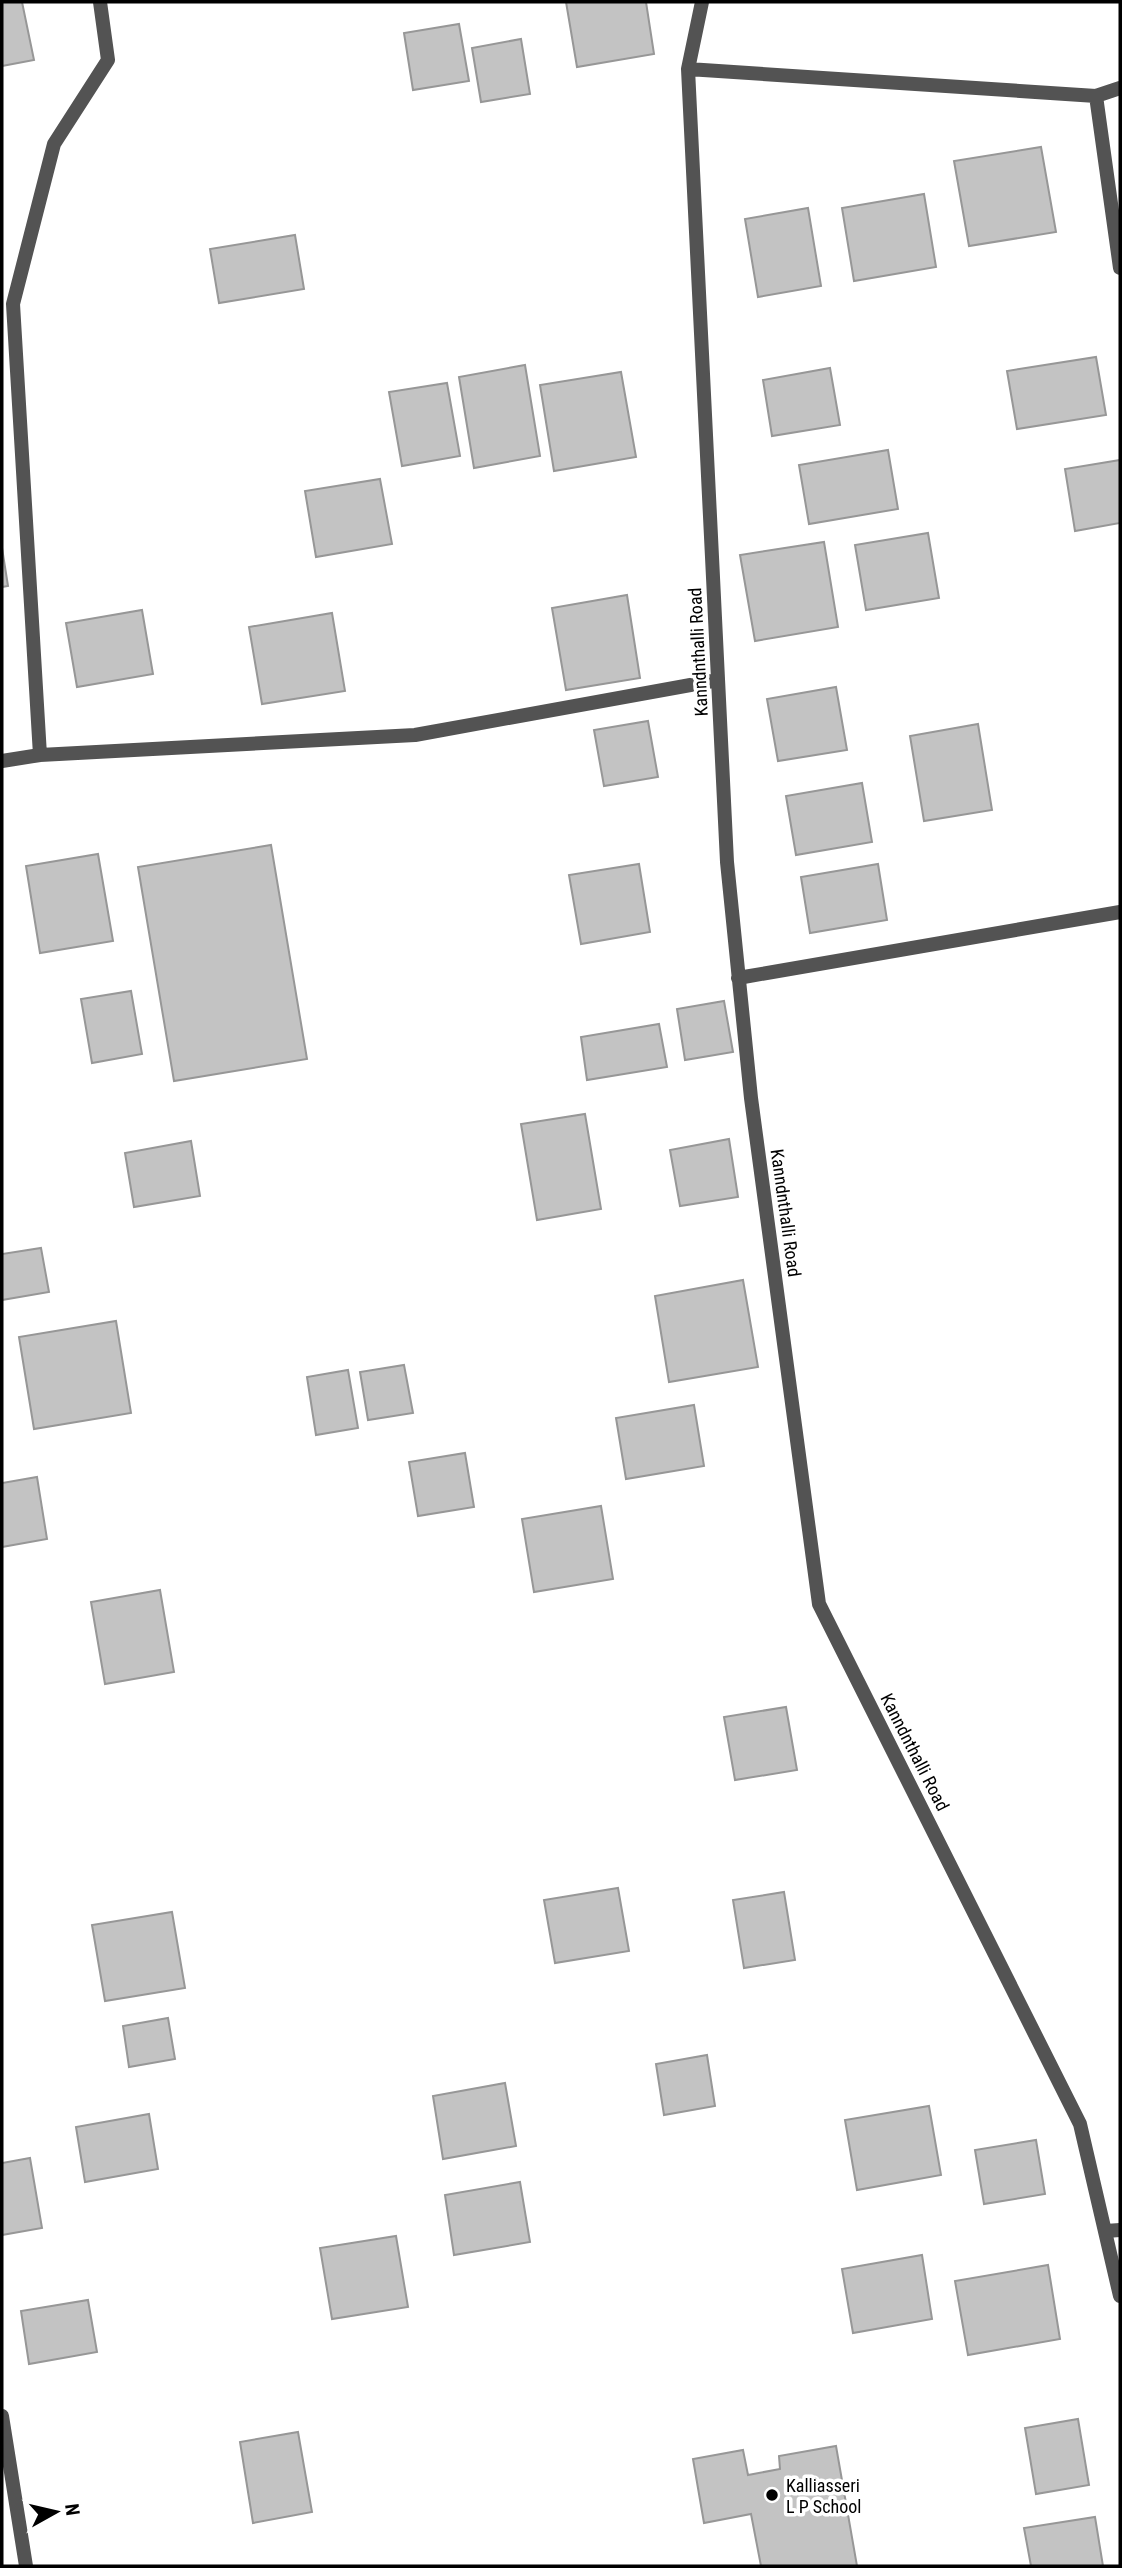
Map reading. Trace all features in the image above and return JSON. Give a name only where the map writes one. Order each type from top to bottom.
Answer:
[{"type":"street","points":[[40,755],[13,304],[54,144],[107,60],[100,2]]},
{"type":"street","name":"Kanndnthalli Road","points":[[702,2],[688,69],[727,862],[752,1112],[819,1604],[1080,2124],[1113,2230],[1120,2296]]},
{"type":"street","points":[[688,69],[1096,96],[1120,88]]},
{"type":"street","points":[[1096,96],[1120,268]]},
{"type":"street","points":[[2,761],[40,755],[415,735],[718,680]]},
{"type":"street","points":[[738,978],[1120,912]]},
{"type":"street","points":[[2,2416],[26,2566]]},
{"type":"building","points":[[2,2],[22,2],[34,60],[2,66]]},
{"type":"building","points":[[566,2],[646,2],[654,54],[577,67]]},
{"type":"building","points":[[459,24],[469,81],[413,90],[404,33]]},
{"type":"building","points":[[521,39],[530,94],[481,102],[472,48]]},
{"type":"building","points":[[1041,147],[1056,232],[969,246],[954,161]]},
{"type":"building","points":[[924,194],[936,267],[854,281],[842,208]]},
{"type":"building","points":[[808,208],[821,286],[758,297],[745,219]]},
{"type":"building","points":[[295,235],[304,289],[219,303],[210,249]]},
{"type":"building","points":[[1096,357],[1106,415],[1017,429],[1007,371]]},
{"type":"building","points":[[525,365],[540,456],[474,468],[459,377]]},
{"type":"building","points":[[830,368],[840,425],[772,436],[763,380]]},
{"type":"building","points":[[621,372],[636,457],[554,471],[540,385]]},
{"type":"building","points":[[447,383],[460,456],[402,466],[389,392]]},
{"type":"building","points":[[888,450],[898,509],[809,524],[799,465]]},
{"type":"building","points":[[1120,460],[1120,523],[1075,531],[1065,469]]},
{"type":"building","points":[[380,479],[392,544],[316,557],[305,491]]},
{"type":"building","points":[[928,533],[939,598],[866,610],[855,545]]},
{"type":"building","points":[[824,542],[838,627],[755,641],[740,555]]},
{"type":"building","points":[[2,548],[8,586],[2,587]]},
{"type":"building","points":[[627,595],[640,678],[566,690],[552,608]]},
{"type":"building","points":[[142,610],[153,674],[77,687],[66,623]]},
{"type":"building","points":[[332,613],[345,691],[262,704],[249,627]]},
{"type":"building","points":[[836,687],[847,750],[778,761],[767,699]]},
{"type":"building","points":[[648,721],[658,777],[604,786],[594,730]]},
{"type":"building","points":[[978,724],[992,810],[924,821],[910,736]]},
{"type":"building","points":[[862,783],[872,842],[796,855],[786,796]]},
{"type":"building","points":[[271,845],[307,1059],[174,1081],[138,867]]},
{"type":"building","points":[[98,854],[113,941],[40,953],[26,866]]},
{"type":"building","points":[[639,864],[650,932],[581,944],[569,875]]},
{"type":"building","points":[[878,864],[887,920],[810,933],[801,877]]},
{"type":"building","points":[[131,991],[142,1054],[92,1063],[81,999]]},
{"type":"building","points":[[724,1001],[733,1052],[685,1060],[677,1009]]},
{"type":"building","points":[[659,1024],[667,1067],[587,1080],[581,1037]]},
{"type":"building","points":[[585,1114],[601,1209],[537,1220],[521,1124]]},
{"type":"building","points":[[729,1139],[738,1197],[680,1206],[670,1150]]},
{"type":"building","points":[[191,1141],[200,1196],[134,1207],[125,1153]]},
{"type":"building","points":[[41,1248],[49,1292],[2,1300],[2,1254]]},
{"type":"building","points":[[743,1280],[758,1367],[669,1382],[655,1296]]},
{"type":"building","points":[[116,1321],[131,1413],[34,1429],[19,1337]]},
{"type":"building","points":[[404,1365],[413,1413],[368,1420],[360,1372]]},
{"type":"building","points":[[348,1370],[358,1428],[316,1435],[307,1377]]},
{"type":"building","points":[[694,1405],[704,1466],[626,1479],[616,1418]]},
{"type":"building","points":[[465,1453],[474,1507],[418,1516],[409,1462]]},
{"type":"building","points":[[37,1477],[47,1539],[2,1547],[2,1483]]},
{"type":"building","points":[[601,1506],[613,1579],[534,1592],[522,1519]]},
{"type":"building","points":[[160,1590],[174,1672],[105,1684],[91,1602]]},
{"type":"building","points":[[786,1707],[797,1770],[735,1780],[724,1717]]},
{"type":"building","points":[[618,1888],[629,1951],[555,1963],[544,1900]]},
{"type":"building","points":[[784,1892],[795,1960],[744,1968],[733,1900]]},
{"type":"building","points":[[172,1912],[185,1988],[105,2001],[92,1925]]},
{"type":"building","points":[[168,2018],[175,2059],[129,2067],[123,2026]]},
{"type":"building","points":[[707,2055],[715,2106],[664,2115],[656,2064]]},
{"type":"building","points":[[505,2083],[516,2146],[443,2159],[433,2096]]},
{"type":"building","points":[[929,2106],[941,2175],[857,2190],[845,2120]]},
{"type":"building","points":[[149,2114],[158,2169],[85,2182],[76,2127]]},
{"type":"building","points":[[1036,2140],[1045,2194],[984,2204],[975,2150]]},
{"type":"building","points":[[30,2158],[42,2228],[2,2235],[2,2163]]},
{"type":"building","points":[[520,2182],[530,2242],[454,2255],[445,2195]]},
{"type":"building","points":[[396,2236],[408,2307],[332,2319],[320,2248]]},
{"type":"building","points":[[922,2255],[932,2319],[853,2333],[842,2269]]},
{"type":"building","points":[[1048,2265],[1060,2339],[968,2355],[955,2281]]},
{"type":"building","points":[[88,2300],[97,2352],[29,2364],[21,2311]]},
{"type":"building","points":[[1078,2419],[1089,2485],[1036,2494],[1025,2428]]},
{"type":"building","points":[[298,2432],[312,2512],[253,2523],[240,2442]]},
{"type":"building","name":"Kalliasseri L P School","points":[[836,2446],[857,2566],[761,2566],[751,2514],[704,2523],[693,2459],[743,2450],[748,2475],[780,2469],[779,2456]]},
{"type":"building","points":[[1095,2517],[1103,2566],[1031,2566],[1024,2528]]},
{"type":"place","name":"Kalliasseri L P School","points":[[772,2495]]}]
